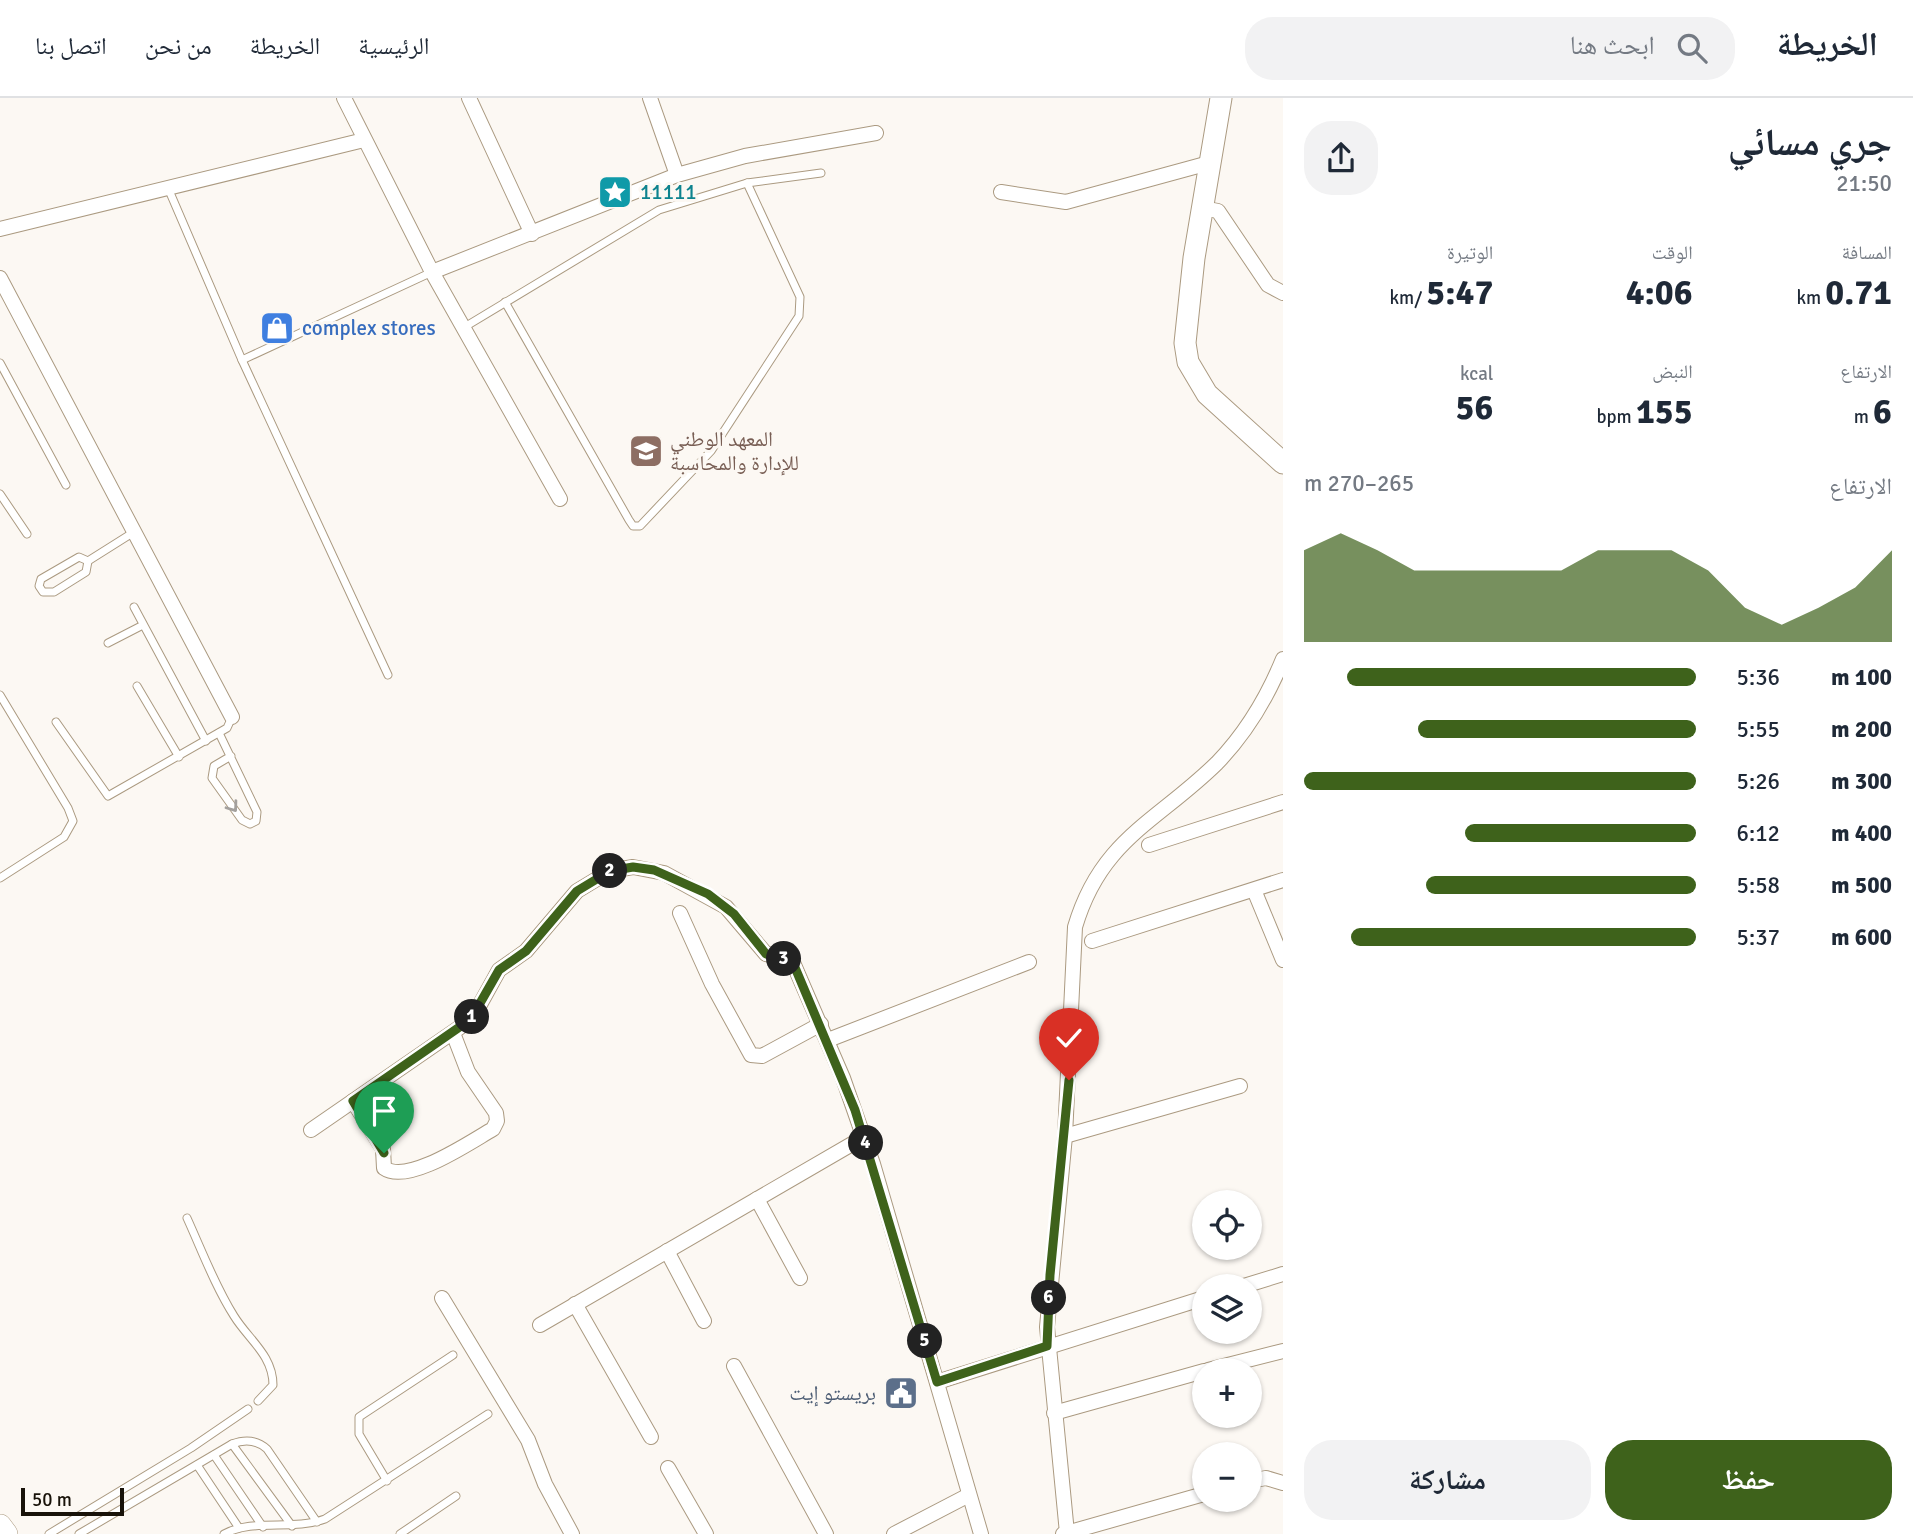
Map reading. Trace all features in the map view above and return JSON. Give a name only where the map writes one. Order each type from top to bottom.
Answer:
[{"type":"main road","points":[[0,1526],[6,1534]]},
{"type":"street","points":[[344,98],[462,328],[560,499]]},
{"type":"street","points":[[470,98],[532,234]]},
{"type":"street","points":[[650,98],[677,175]]},
{"type":"street","points":[[1221,98],[1185,323],[1188,362],[1207,394],[1283,463]]},
{"type":"street","points":[[432,272],[677,175],[745,156],[877,132]]},
{"type":"street","points":[[0,229],[167,186],[364,140]]},
{"type":"street","points":[[1001,192],[1066,202],[1209,163]]},
{"type":"street","points":[[1202,208],[1218,211],[1268,285],[1283,293]]},
{"type":"street","points":[[0,278],[232,717]]},
{"type":"street","points":[[1192,1497],[1065,1533],[1047,1346],[1050,1275],[1065,1136],[1071,953],[1083,899],[1110,855],[1208,771],[1240,736],[1258,712],[1283,659]]},
{"type":"street","points":[[1149,845],[1283,802]]},
{"type":"street","points":[[311,1130],[453,1033],[478,1011],[499,970],[526,951],[577,891],[598,876],[633,867],[664,873],[708,894],[734,914],[761,950],[772,957],[791,958],[828,1040],[864,1137],[981,1534]]},
{"type":"street","points":[[1092,941],[1283,880]]},
{"type":"street","points":[[1254,890],[1283,960]]},
{"type":"street","points":[[680,913],[712,984],[751,1055],[762,1056],[821,1024]]},
{"type":"street","points":[[828,1040],[1029,962]]},
{"type":"street","points":[[353,1101],[383,1149],[384,1168],[395,1173],[420,1169],[493,1129],[497,1121],[496,1113],[468,1072],[453,1033]]},
{"type":"street","points":[[1065,1136],[1240,1086]]},
{"type":"street","points":[[540,1325],[864,1137]]},
{"type":"street","points":[[757,1199],[800,1278]]},
{"type":"street","points":[[667,1251],[704,1321]]},
{"type":"street","points":[[1262,1280],[1283,1274]]},
{"type":"street","points":[[442,1298],[532,1448],[545,1484],[572,1534]]},
{"type":"street","points":[[937,1382],[1192,1302]]},
{"type":"street","points":[[575,1304],[651,1437]]},
{"type":"street","points":[[1256,1358],[1283,1351]]},
{"type":"street","points":[[734,1366],[826,1534]]},
{"type":"street","points":[[1054,1413],[1192,1375]]},
{"type":"street","points":[[668,1468],[706,1534]]},
{"type":"street","points":[[1262,1479],[1283,1483]]},
{"type":"street","points":[[894,1534],[969,1495]]},
{"type":"lane","points":[[462,328],[659,210],[747,183],[821,173]]},
{"type":"lane","points":[[505,302],[629,520],[633,526],[640,526],[711,451],[799,316],[800,298],[747,183]]},
{"type":"lane","points":[[167,186],[242,360],[388,675]]},
{"type":"lane","points":[[242,360],[432,272]]},
{"type":"lane","points":[[0,363],[66,485]]},
{"type":"lane","points":[[0,494],[27,534]]},
{"type":"lane","points":[[88,561],[79,557],[44,576],[39,582],[40,589],[47,593],[54,592],[86,572],[88,561],[134,533]]},
{"type":"lane","points":[[134,607],[206,741]]},
{"type":"lane","points":[[108,643],[143,625]]},
{"type":"lane","points":[[137,686],[179,757]]},
{"type":"lane","points":[[0,695],[68,808],[72,821],[64,837],[0,878]]},
{"type":"lane","points":[[57,722],[108,796],[229,727],[232,717]]},
{"type":"lane","points":[[219,733],[231,756],[257,812],[256,821],[250,824],[244,823],[212,778],[214,766],[231,756]]},
{"type":"lane","points":[[187,1219],[229,1308],[266,1359],[273,1385],[258,1401]]},
{"type":"lane","points":[[387,1481],[359,1434],[359,1417],[453,1355]]},
{"type":"lane","points":[[49,1534],[182,1453],[247,1409]]},
{"type":"lane","points":[[224,1534],[239,1528],[292,1527],[317,1522],[387,1481],[488,1414]]},
{"type":"lane","points":[[79,1534],[232,1444],[251,1441],[263,1445],[317,1522]]},
{"type":"lane","points":[[232,1444],[292,1527]]},
{"type":"lane","points":[[214,1455],[263,1527]]},
{"type":"lane","points":[[197,1465],[239,1528]]},
{"type":"lane","points":[[400,1534],[456,1496]]},
{"type":"place","name":"11111","points":[[615,192]]},
{"type":"place","name":"complex stores","points":[[277,328]]},
{"type":"place","name":"المعهد الوطني للإدارة والمحاسبة","points":[[646,451]]},
{"type":"place","name":"بريستو إيت","points":[[901,1393]]},
{"type":"route","points":[[384,1153],[382,1145],[353,1101],[471,1019],[482,1004],[494,975],[526,951],[564,903],[587,883],[598,876],[622,868],[643,867],[664,873],[708,894],[726,907],[766,954],[791,958],[828,1040],[855,1110],[884,1198],[937,1382],[1047,1346],[1050,1275],[1069,1080]]}]
